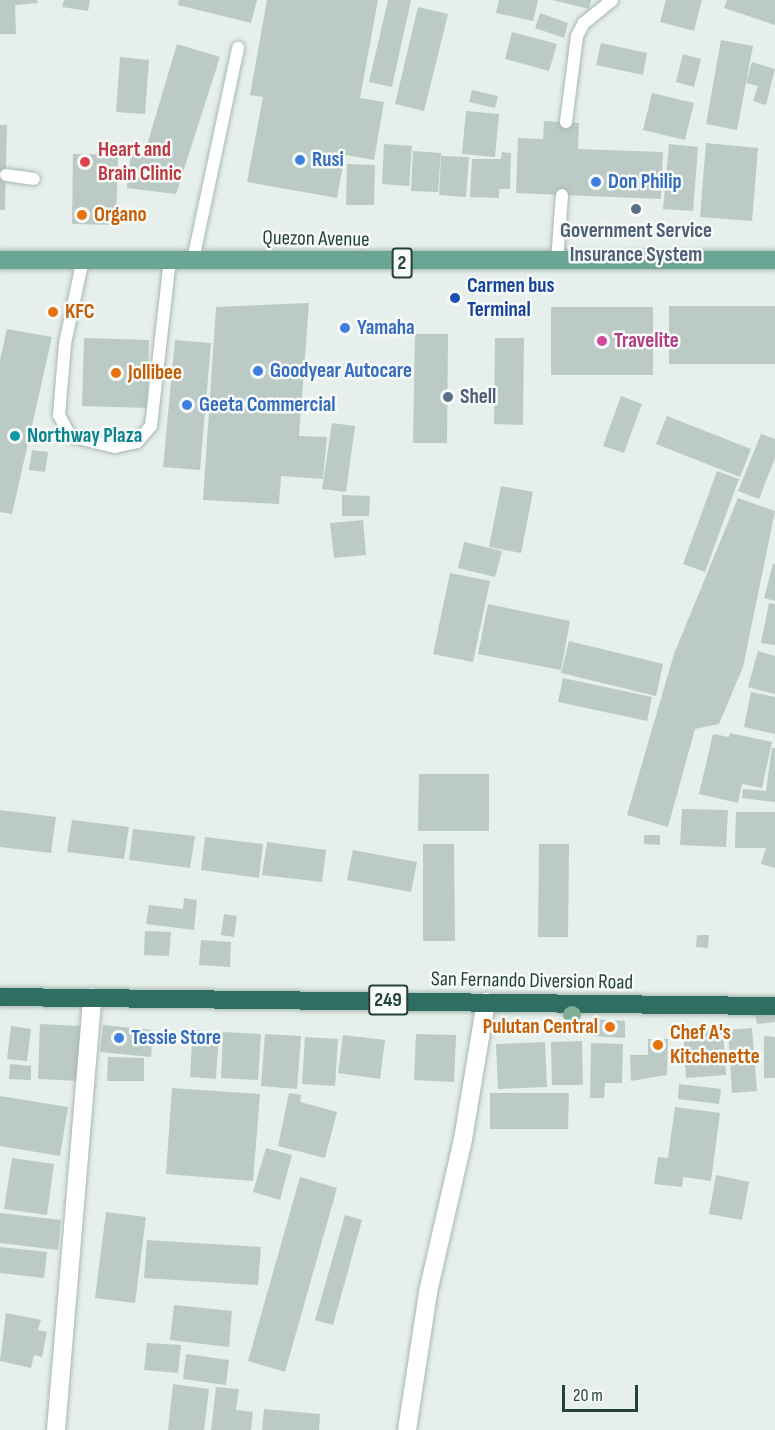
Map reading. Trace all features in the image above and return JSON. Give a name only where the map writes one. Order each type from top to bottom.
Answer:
[{"type":"highway","name":"San Fernando Diversion Road","points":[[0,997],[775,1006]]},
{"type":"main road","name":"Quezon Avenue","points":[[0,260],[775,260]]},
{"type":"street","points":[[56,1430],[92,997]]},
{"type":"street","points":[[407,1430],[428,1292],[463,1139],[486,1002]]},
{"type":"lane","points":[[566,122],[577,36],[584,23],[612,0]]},
{"type":"lane","points":[[193,260],[238,48]]},
{"type":"lane","points":[[6,175],[34,179]]},
{"type":"lane","points":[[557,261],[561,195]]},
{"type":"lane","points":[[83,259],[65,344],[59,415],[70,436],[115,447],[137,442],[151,426],[170,259]]},
{"type":"building","points":[[0,0],[37,0],[38,3],[15,5],[16,34],[0,34]]},
{"type":"building","points":[[64,0],[90,0],[88,11],[62,7]]},
{"type":"building","points":[[179,0],[257,0],[251,23],[178,5]]},
{"type":"building","points":[[267,0],[378,0],[360,98],[384,102],[374,160],[345,155],[337,198],[247,182],[263,97],[250,95]]},
{"type":"building","points":[[388,0],[411,0],[392,87],[369,82]]},
{"type":"building","points":[[499,0],[538,0],[533,21],[496,13]]},
{"type":"building","points":[[552,0],[591,0],[589,9]]},
{"type":"building","points":[[666,0],[702,0],[694,31],[660,22]]},
{"type":"building","points":[[727,0],[775,0],[775,25],[724,8]]},
{"type":"building","points":[[418,7],[448,14],[424,111],[395,104]]},
{"type":"building","points":[[540,13],[568,23],[564,38],[535,28]]},
{"type":"building","points":[[512,32],[557,44],[549,71],[505,59]]},
{"type":"building","points":[[721,40],[753,46],[737,130],[706,124]]},
{"type":"building","points":[[601,43],[647,53],[643,75],[596,65]]},
{"type":"building","points":[[177,44],[220,57],[176,194],[127,188],[131,152],[144,155]]},
{"type":"building","points":[[683,54],[701,59],[694,87],[676,82]]},
{"type":"building","points":[[120,57],[149,60],[145,114],[116,112]]},
{"type":"building","points":[[752,62],[775,69],[766,105],[753,101],[758,86],[746,83]]},
{"type":"building","points":[[472,90],[498,96],[495,108],[469,102]]},
{"type":"building","points":[[652,93],[694,103],[685,140],[643,130]]},
{"type":"building","points":[[466,111],[499,114],[495,157],[462,154]]},
{"type":"building","points":[[544,121],[579,123],[578,149],[663,152],[661,199],[516,193],[518,138],[543,139]]},
{"type":"building","points":[[0,125],[7,125],[5,210],[0,210]]},
{"type":"building","points":[[706,143],[758,148],[752,221],[700,217]]},
{"type":"building","points":[[384,144],[412,146],[409,186],[382,184]]},
{"type":"building","points":[[669,144],[698,147],[693,211],[663,209]]},
{"type":"building","points":[[413,151],[441,153],[438,192],[411,191]]},
{"type":"building","points":[[502,152],[511,153],[510,189],[499,189],[499,198],[470,197],[472,159],[501,159]]},
{"type":"building","points":[[73,154],[118,155],[116,225],[72,224]]},
{"type":"building","points":[[441,156],[469,157],[466,197],[439,195]]},
{"type":"building","points":[[347,164],[375,165],[374,205],[346,205]]},
{"type":"building","name":"Goodyear Autocare","points":[[309,303],[299,436],[327,437],[323,479],[281,476],[279,504],[203,500],[216,307]]},
{"type":"building","points":[[669,306],[775,306],[775,364],[669,364]]},
{"type":"building","name":"Travelite","points":[[551,307],[653,307],[653,375],[551,375]]},
{"type":"building","name":"Northway Plaza","points":[[7,329],[52,337],[12,514],[0,512],[0,360]]},
{"type":"building","points":[[415,334],[448,334],[447,443],[413,443]]},
{"type":"building","name":"Jollibee","points":[[84,338],[149,340],[147,408],[82,406]]},
{"type":"building","points":[[495,338],[524,338],[523,425],[494,424]]},
{"type":"building","name":"Geeta Commercial","points":[[175,340],[211,343],[200,470],[163,467]]},
{"type":"building","points":[[621,396],[642,404],[624,453],[603,446]]},
{"type":"building","points":[[667,416],[751,449],[740,477],[656,444]]},
{"type":"building","points":[[332,423],[355,426],[346,492],[322,489]]},
{"type":"building","points":[[761,434],[775,439],[775,458],[759,499],[738,491]]},
{"type":"building","points":[[32,450],[48,452],[45,472],[29,470]]},
{"type":"building","points":[[717,471],[739,479],[705,572],[683,564]]},
{"type":"building","points":[[501,486],[533,492],[521,553],[489,547]]},
{"type":"building","points":[[342,495],[370,496],[369,516],[342,516]]},
{"type":"building","points":[[738,498],[775,511],[743,667],[719,724],[695,729],[668,827],[627,815],[674,654]]},
{"type":"building","points":[[363,520],[366,555],[334,558],[330,523]]},
{"type":"building","points":[[464,542],[502,551],[495,577],[458,568]]},
{"type":"building","points":[[773,564],[775,564],[775,601],[764,598]]},
{"type":"building","points":[[450,573],[490,581],[473,662],[433,654]]},
{"type":"building","points":[[769,603],[775,604],[775,645],[761,643]]},
{"type":"building","points":[[488,604],[570,621],[561,670],[478,654]]},
{"type":"building","points":[[569,641],[663,664],[656,696],[561,673]]},
{"type":"building","points":[[758,651],[775,656],[775,694],[748,687]]},
{"type":"building","points":[[563,678],[652,697],[647,721],[558,702]]},
{"type":"building","points":[[751,692],[775,697],[775,734],[744,727]]},
{"type":"building","points":[[730,733],[772,742],[762,788],[742,784],[738,803],[699,794],[713,734],[729,737]]},
{"type":"building","points":[[772,748],[775,748],[775,802],[742,798],[743,789],[766,791]]},
{"type":"building","points":[[419,774],[489,774],[489,831],[418,831]]},
{"type":"building","points":[[682,809],[728,810],[726,847],[680,845]]},
{"type":"building","points":[[0,810],[56,817],[51,853],[0,847]]},
{"type":"building","points":[[736,812],[775,812],[775,868],[761,864],[766,848],[735,848]]},
{"type":"building","points":[[72,820],[129,827],[124,859],[67,852]]},
{"type":"building","points":[[133,829],[195,836],[190,868],[129,860]]},
{"type":"building","points":[[644,835],[660,835],[660,845],[644,844]]},
{"type":"building","points":[[205,837],[263,844],[259,878],[201,870]]},
{"type":"building","points":[[267,842],[326,850],[322,882],[262,875]]},
{"type":"building","points":[[423,844],[454,844],[455,941],[423,941]]},
{"type":"building","points":[[539,844],[569,844],[568,937],[538,937]]},
{"type":"building","points":[[353,850],[417,862],[411,892],[347,880]]},
{"type":"building","points":[[184,898],[197,900],[194,930],[146,924],[149,905],[183,909]]},
{"type":"building","points":[[224,914],[237,916],[234,937],[221,935]]},
{"type":"building","points":[[145,931],[171,932],[169,956],[144,955]]},
{"type":"building","points":[[697,935],[709,935],[708,948],[696,947]]},
{"type":"building","points":[[201,940],[231,942],[230,967],[199,965]]},
{"type":"building","points":[[775,1009],[775,1022],[757,1024],[755,1012]]},
{"type":"building","points":[[592,1019],[625,1021],[625,1038],[592,1036]]},
{"type":"building","points":[[40,1024],[81,1026],[78,1081],[38,1079]]},
{"type":"building","points":[[103,1025],[153,1030],[151,1057],[100,1052]]},
{"type":"building","points":[[11,1026],[31,1029],[27,1061],[7,1059]]},
{"type":"building","points":[[752,1028],[757,1091],[732,1093],[728,1030]]},
{"type":"building","points":[[723,1029],[726,1075],[686,1078],[683,1031]]},
{"type":"building","points":[[193,1030],[219,1032],[216,1079],[190,1077]]},
{"type":"building","points":[[223,1032],[261,1034],[258,1080],[221,1078]]},
{"type":"building","points":[[265,1034],[301,1036],[297,1089],[261,1086]]},
{"type":"building","points":[[416,1034],[456,1035],[454,1082],[414,1080]]},
{"type":"building","points":[[343,1035],[385,1040],[380,1079],[338,1073]]},
{"type":"building","points":[[764,1036],[775,1037],[775,1078],[764,1078]]},
{"type":"building","points":[[305,1037],[338,1039],[335,1086],[302,1084]]},
{"type":"building","points":[[648,1039],[668,1039],[667,1075],[631,1081],[630,1055],[648,1055]]},
{"type":"building","points":[[582,1041],[583,1085],[552,1085],[551,1042]]},
{"type":"building","points":[[545,1042],[547,1087],[498,1089],[496,1044]]},
{"type":"building","points":[[591,1043],[623,1044],[622,1083],[605,1083],[604,1098],[590,1098]]},
{"type":"building","points":[[108,1057],[144,1058],[144,1081],[107,1081]]},
{"type":"building","points":[[10,1064],[31,1066],[31,1080],[9,1079]]},
{"type":"building","points":[[679,1084],[721,1089],[719,1104],[678,1099]]},
{"type":"building","points":[[172,1088],[260,1094],[253,1181],[166,1174]]},
{"type":"building","points":[[289,1093],[301,1095],[300,1102],[337,1112],[325,1158],[278,1146]]},
{"type":"building","points":[[490,1093],[569,1093],[568,1129],[490,1129]]},
{"type":"building","points":[[0,1096],[68,1107],[60,1156],[0,1146]]},
{"type":"building","points":[[675,1107],[720,1113],[711,1181],[683,1177],[682,1187],[654,1184],[658,1157],[668,1158]]},
{"type":"building","points":[[266,1148],[292,1155],[280,1200],[253,1192]]},
{"type":"building","points":[[12,1158],[54,1164],[47,1215],[4,1209]]},
{"type":"building","points":[[716,1175],[749,1182],[742,1220],[709,1214]]},
{"type":"building","points":[[300,1177],[337,1188],[285,1372],[248,1361]]},
{"type":"building","points":[[106,1212],[146,1217],[135,1303],[95,1298]]},
{"type":"building","points":[[0,1213],[61,1220],[58,1250],[0,1243]]},
{"type":"building","points":[[345,1215],[362,1220],[333,1325],[315,1320]]},
{"type":"building","points":[[147,1240],[261,1247],[258,1285],[144,1278]]},
{"type":"building","points":[[0,1247],[47,1252],[44,1278],[0,1273]]},
{"type":"building","points":[[174,1305],[232,1311],[229,1347],[170,1340]]},
{"type":"building","points":[[6,1313],[41,1320],[38,1330],[47,1332],[42,1357],[34,1355],[31,1368],[0,1361]]},
{"type":"building","points":[[147,1343],[181,1345],[178,1373],[144,1370]]},
{"type":"building","points":[[186,1354],[229,1360],[226,1385],[183,1379]]},
{"type":"building","points":[[173,1384],[209,1389],[204,1430],[168,1430]]},
{"type":"building","points":[[216,1387],[239,1389],[236,1410],[253,1412],[251,1430],[211,1430]]},
{"type":"building","points":[[264,1409],[320,1414],[319,1430],[262,1430]]},
{"type":"place","name":"Rusi","points":[[300,160]]},
{"type":"place","name":"Heart and Brain Clinic","points":[[85,162]]},
{"type":"place","name":"Don Philip","points":[[596,182]]},
{"type":"place","name":"Government Service Insurance System","points":[[636,209]]},
{"type":"place","name":"Organo","points":[[82,215]]},
{"type":"place","name":"Carmen bus Terminal","points":[[455,298]]},
{"type":"place","name":"KFC","points":[[53,312]]},
{"type":"place","name":"Yamaha","points":[[345,328]]},
{"type":"place","name":"Travelite","points":[[602,341]]},
{"type":"place","name":"Goodyear Autocare","points":[[258,371]]},
{"type":"place","name":"Jollibee","points":[[116,373]]},
{"type":"place","name":"Shell","points":[[448,397]]},
{"type":"place","name":"Geeta Commercial","points":[[187,405]]},
{"type":"place","name":"Northway Plaza","points":[[15,436]]},
{"type":"place","name":"Pulutan Central","points":[[610,1027]]},
{"type":"place","name":"Tessie Store","points":[[119,1038]]},
{"type":"place","name":"Chef A's Kitchenette","points":[[658,1045]]}]
